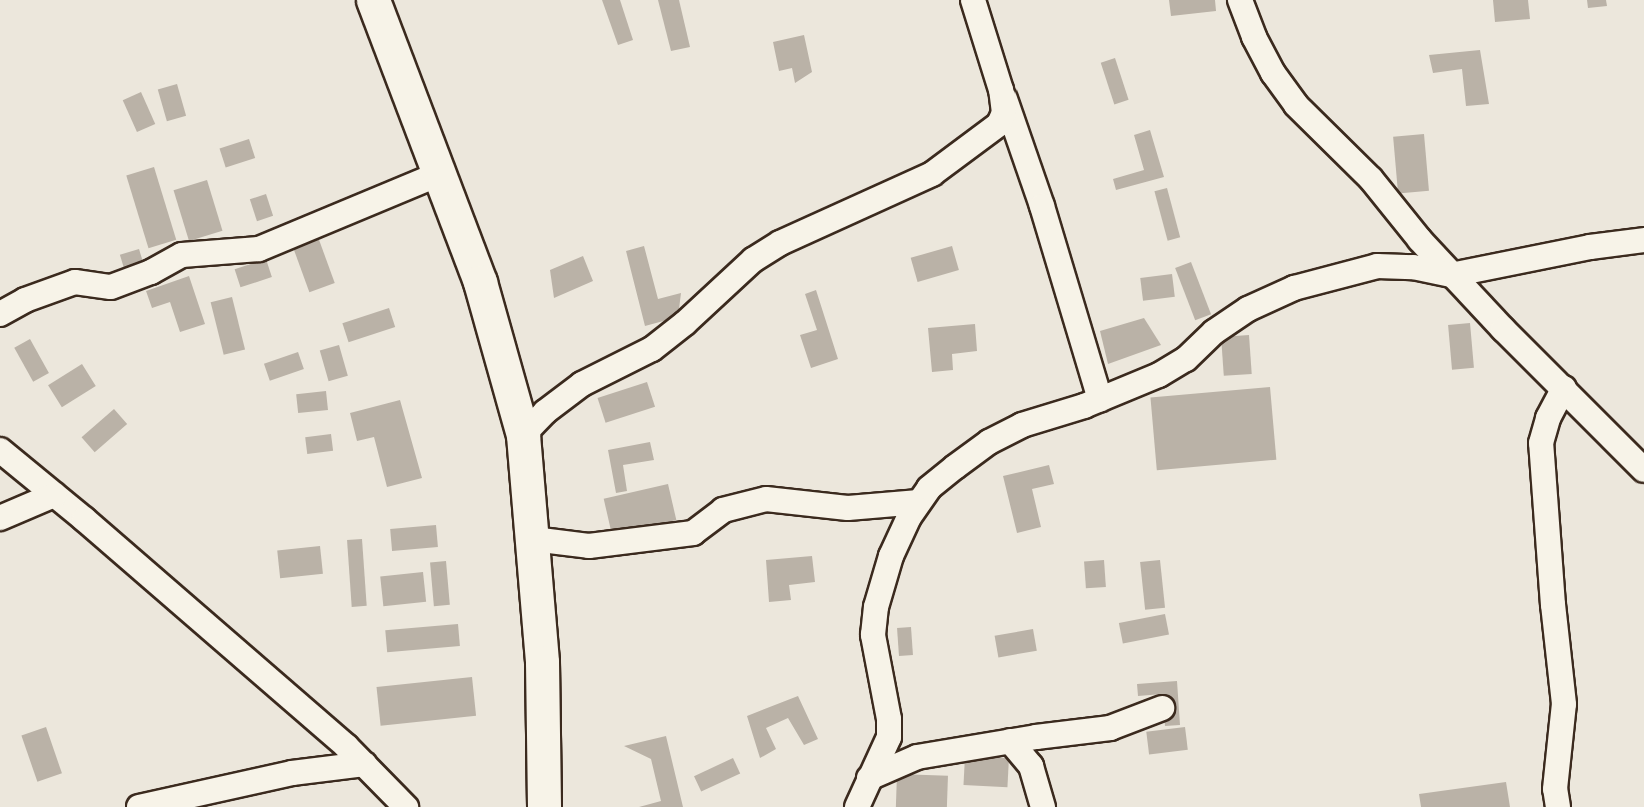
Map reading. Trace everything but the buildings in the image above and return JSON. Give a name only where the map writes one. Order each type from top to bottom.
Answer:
[{"type":"street","points":[[373,0],[480,282],[523,435],[542,662],[544,807]]},
{"type":"street","points":[[974,0],[1001,90],[1042,206],[1100,399]]},
{"type":"street","points":[[1240,0],[1254,36],[1273,73],[1296,105],[1371,179],[1451,275],[1644,470]]},
{"type":"street","points":[[523,435],[545,412],[582,384],[652,349],[685,323],[753,260],[780,243],[932,174],[999,124],[1004,113],[1001,90]]},
{"type":"street","points":[[0,314],[25,300],[75,282],[111,287],[151,272],[183,255],[259,249],[439,174]]},
{"type":"street","points":[[857,807],[889,737],[889,719],[873,635],[876,607],[891,556],[909,517],[929,488],[989,442],[1023,425],[1100,399],[1159,375],[1186,358],[1214,332],[1248,309],[1294,288],[1377,266],[1413,267],[1451,275],[1590,247],[1644,240]]},
{"type":"street","points":[[1558,807],[1555,789],[1564,704],[1552,605],[1541,443],[1548,418],[1564,388]]},
{"type":"street","points":[[0,450],[364,764],[406,807]]},
{"type":"street","points":[[0,518],[54,495]]},
{"type":"street","points":[[533,539],[589,546],[693,533],[723,510],[766,499],[848,508],[919,502]]},
{"type":"street","points":[[869,778],[917,757],[1010,741],[1110,728],[1162,708]]},
{"type":"street","points":[[1010,741],[1031,766],[1043,807]]},
{"type":"street","points":[[139,807],[292,773],[364,764]]}]
